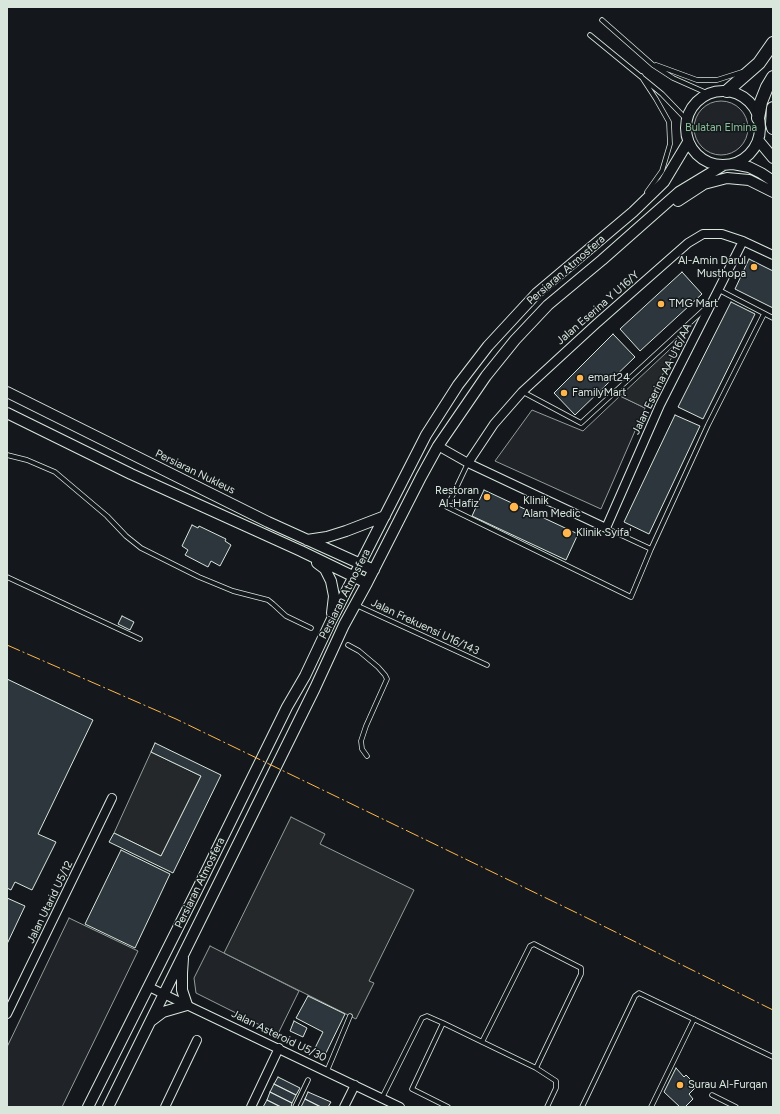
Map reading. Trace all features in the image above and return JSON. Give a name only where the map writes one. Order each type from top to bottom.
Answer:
[{"type":"main road","points":[[727,91],[757,64],[773,43]]},
{"type":"main road","points":[[758,118],[761,102],[773,77]]},
{"type":"main road","points":[[773,108],[773,128]]},
{"type":"street","points":[[727,91],[734,93],[747,100],[756,111],[760,129],[758,140],[752,150],[743,159],[733,164],[722,166],[711,164],[701,159],[693,151],[688,142],[686,131],[687,120],[691,109],[699,100],[709,94],[727,91]]},
{"type":"street","points":[[758,140],[773,158]]},
{"type":"street","name":"Persiaran Atmosfera","points":[[88,1107],[287,707],[305,676],[331,620],[426,435],[458,385],[488,346],[537,293],[634,212],[664,182],[688,142]]},
{"type":"street","points":[[733,164],[749,167],[773,181]]},
{"type":"street","name":"Persiaran Atmosfera","points":[[108,1107],[316,686],[344,625],[356,605],[421,476],[438,446],[486,376],[515,340],[548,304],[679,192],[722,166]]},
{"type":"street","points":[[635,231],[691,191],[715,180],[727,178],[749,180],[773,192]]},
{"type":"street","name":"Jalan Eserina Y U16/Y","points":[[468,463],[494,424],[522,392],[688,243],[703,234],[722,234],[773,254]]},
{"type":"street","name":"Jalan Eserina AA U16/AA","points":[[606,528],[660,405],[743,241]]},
{"type":"street","name":"Persiaran Nukleus","points":[[7,392],[268,522],[374,570]]},
{"type":"street","points":[[7,413],[131,474],[301,551],[367,583]]},
{"type":"street","points":[[438,446],[468,463],[606,528]]},
{"type":"street","points":[[307,540],[327,537],[385,516]]},
{"type":"street","points":[[301,551],[325,570],[331,581],[334,596],[331,620]]},
{"type":"street","name":"Jalan Utarid U5/12","points":[[7,1014],[112,798]]},
{"type":"street","points":[[149,1023],[163,1012],[187,1005],[182,990],[184,952]]},
{"type":"street","name":"Jalan Asteroid U5/30","points":[[149,986],[400,1107]]},
{"type":"street","points":[[165,1107],[198,1040]]},
{"type":"street","points":[[251,1107],[279,1048]]},
{"type":"street","points":[[344,1107],[355,1085]]},
{"type":"lane","points":[[602,20],[650,63],[673,78],[709,94]]},
{"type":"lane","points":[[590,35],[662,94],[687,120]]},
{"type":"lane","points":[[650,63],[697,80],[717,80],[736,74],[757,64]]},
{"type":"lane","points":[[634,212],[662,171],[670,144],[669,122],[641,76]]},
{"type":"lane","points":[[718,290],[773,318]]},
{"type":"lane","points":[[522,392],[581,423],[712,302]]},
{"type":"lane","points":[[468,463],[447,507],[631,597],[651,549],[708,425],[764,314]]},
{"type":"lane","points":[[7,455],[27,460],[54,472],[107,516],[140,548],[198,577],[233,591],[268,600],[286,616],[311,628]]},
{"type":"lane","points":[[606,528],[651,549]]},
{"type":"lane","points":[[7,577],[140,639]]},
{"type":"lane","name":"Jalan Frekuensi U16/143","points":[[356,605],[487,665]]},
{"type":"lane","points":[[348,645],[359,651],[378,667],[385,674],[387,679],[361,741],[362,748],[368,756]]},
{"type":"lane","points":[[482,1042],[530,946],[534,944],[581,968],[581,974],[536,1068]]},
{"type":"lane","points":[[582,1107],[635,996],[639,993],[773,1057]]},
{"type":"lane","points":[[327,1071],[350,1016]]},
{"type":"lane","points":[[382,1098],[422,1018],[427,1016],[536,1068],[556,1081],[556,1088],[547,1107]]},
{"type":"lane","points":[[651,1107],[694,1019]]},
{"type":"lane","points":[[444,1024],[412,1089],[448,1107]]},
{"type":"lane","points":[[295,1107],[308,1080]]},
{"type":"lane","points":[[712,1095],[736,1107]]},
{"type":"green space","name":"Bulatan Elmina","points":[[721,101],[731,103],[740,109],[746,118],[748,128],[746,138],[740,147],[731,153],[721,155],[711,153],[702,147],[696,138],[694,128],[696,118],[702,109],[711,103]]},
{"type":"green space","points":[[620,396],[645,408],[601,509],[495,461],[532,410],[583,431]]},
{"type":"green space","points":[[69,918],[138,951],[62,1107],[7,1107],[7,1047]]},
{"type":"green space","points":[[210,946],[299,991],[278,1034],[196,993],[194,978]]},
{"type":"shaded area","points":[[682,338],[645,408],[620,396]]},
{"type":"shaded area","points":[[151,752],[201,776],[161,856],[114,833]]},
{"type":"shaded area","points":[[291,817],[325,834],[320,844],[414,890],[369,981],[374,983],[356,1019],[224,953]]},
{"type":"building","points":[[749,259],[773,271],[773,308],[735,289]]},
{"type":"building","points":[[682,272],[702,294],[640,351],[620,329]]},
{"type":"building","points":[[731,302],[755,314],[703,419],[678,407]]},
{"type":"building","points":[[613,334],[635,357],[575,415],[554,393]]},
{"type":"building","points":[[675,415],[700,426],[649,534],[624,522]]},
{"type":"building","points":[[484,490],[578,534],[566,560],[472,516]]},
{"type":"building","points":[[192,525],[198,528],[199,526],[226,539],[225,541],[231,545],[220,566],[211,561],[208,567],[185,555],[188,550],[182,546]]},
{"type":"building","points":[[122,616],[134,622],[130,630],[118,624]]},
{"type":"building","points":[[7,679],[93,720],[38,834],[56,842],[32,890],[15,882],[11,890],[7,888]]},
{"type":"building","points":[[155,743],[221,775],[173,873],[109,842],[114,833],[161,856],[201,776],[151,752]]},
{"type":"building","points":[[121,850],[170,874],[135,948],[85,924]]},
{"type":"building","points":[[7,898],[25,906],[7,944]]},
{"type":"building","points":[[308,996],[345,1014],[325,1055],[314,1050],[323,1032],[296,1018]]},
{"type":"building","points":[[294,1021],[307,1028],[303,1037],[290,1031]]},
{"type":"building","name":"Surau Al-Furqan","points":[[676,1068],[684,1077],[686,1075],[692,1081],[690,1083],[695,1088],[689,1094],[693,1099],[685,1107],[680,1107],[664,1092]]},
{"type":"building","points":[[278,1077],[300,1088],[296,1095],[274,1084]]},
{"type":"building","points":[[274,1084],[296,1095],[292,1103],[270,1092]]},
{"type":"building","points":[[270,1092],[292,1103],[291,1107],[281,1107],[267,1100]]},
{"type":"building","points":[[308,1092],[331,1102],[328,1107],[321,1107],[305,1099]]},
{"type":"building","points":[[305,1099],[321,1107],[301,1107]]},
{"type":"building","points":[[267,1100],[281,1107],[263,1107]]},
{"type":"power","points":[[7,645],[176,719],[577,913],[773,1010]]},
{"type":"place","name":"Al-Amin Darul Musthopa","points":[[754,267]]},
{"type":"place","name":"TMG Mart","points":[[661,304]]},
{"type":"place","name":"emart24","points":[[580,378]]},
{"type":"place","name":"FamilyMart","points":[[564,393]]},
{"type":"place","name":"Restoran Al-Hafiz","points":[[487,497]]},
{"type":"place","name":"Klinik Alam Medic","points":[[514,507]]},
{"type":"place","name":"Klinik Syifa'","points":[[567,533]]},
{"type":"place","name":"Surau Al-Furqan","points":[[680,1085]]}]
